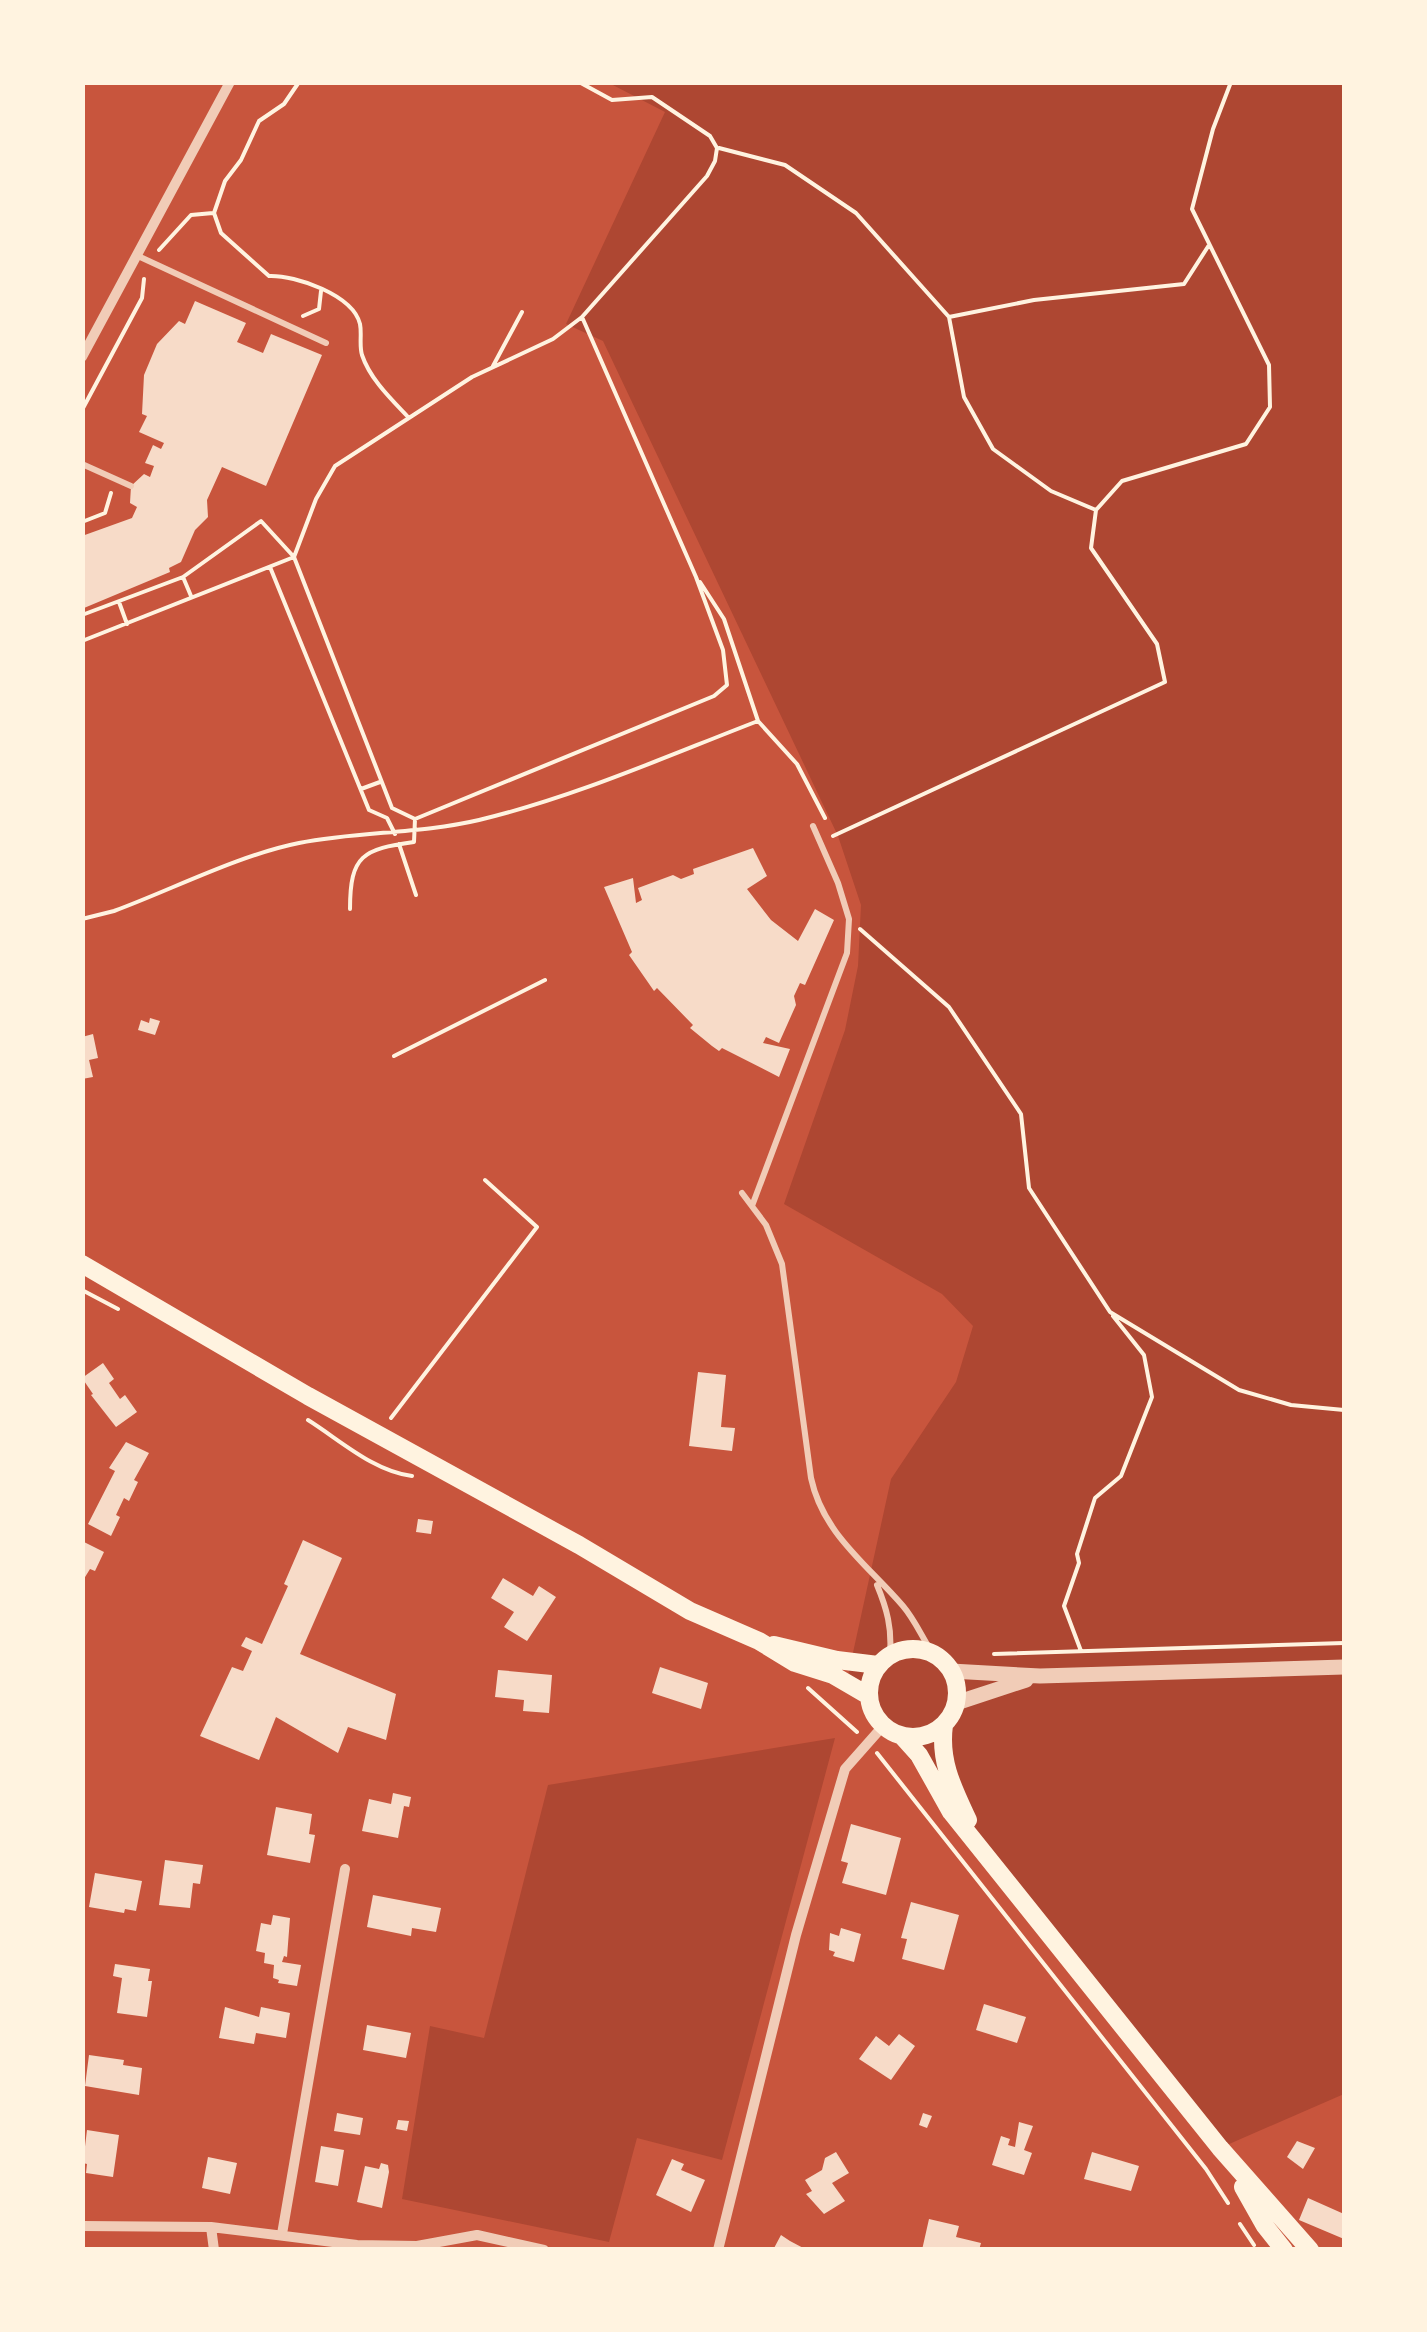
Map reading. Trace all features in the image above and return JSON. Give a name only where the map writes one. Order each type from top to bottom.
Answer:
[{"type":"main road","points":[[82,1264],[690,1610],[759,1641],[795,1663],[833,1675],[868,1696]]},
{"type":"main road","points":[[759,1641],[837,1660],[884,1660],[912,1648],[933,1654],[956,1681],[956,1703],[944,1724],[941,1744],[945,1768],[982,1848]]},
{"type":"main road","points":[[884,1660],[870,1680],[868,1696],[876,1718],[902,1736],[920,1756],[951,1812],[1220,2148],[1310,2250]]},
{"type":"main road","points":[[902,1736],[931,1733],[944,1724]]},
{"type":"main road","points":[[1220,2148],[1265,2226],[1284,2250]]},
{"type":"street","points":[[82,357],[230,82]]},
{"type":"street","points":[[951,1671],[1040,1676],[1344,1667]]},
{"type":"street","points":[[956,1703],[1040,1676]]},
{"type":"street","points":[[718,2250],[802,1916],[845,1768],[883,1726]]},
{"type":"street","points":[[282,2234],[346,1870]]},
{"type":"street","points":[[82,2226],[211,2227],[357,2244],[417,2246],[477,2235],[544,2250]]},
{"type":"street","points":[[211,2227],[214,2250]]},
{"type":"lane","points":[[138,256],[326,342]]},
{"type":"lane","points":[[82,464],[130,486]]},
{"type":"lane","points":[[752,1206],[847,953],[849,919],[813,826]]},
{"type":"lane","points":[[742,1193],[772,1238],[782,1264],[814,1492],[831,1528],[906,1608],[933,1654]]},
{"type":"lane","points":[[875,1579],[892,1632],[884,1660]]},
{"type":"path","points":[[299,82],[284,104],[259,121],[220,192],[214,213],[221,234],[263,272],[310,284],[347,302],[359,321],[362,354],[382,390],[408,417]]},
{"type":"path","points":[[82,642],[294,556],[316,499],[335,466],[493,366],[553,339],[582,318],[708,176],[716,148],[710,136],[652,97],[612,100],[579,82]]},
{"type":"path","points":[[820,842],[1165,682],[1157,644],[1091,548],[1096,510],[1122,481],[1246,444],[1270,408],[1268,365],[1192,209],[1213,129],[1231,82]]},
{"type":"path","points":[[716,148],[785,165],[856,214],[949,317],[964,396],[993,449],[1051,491],[1096,510]]},
{"type":"path","points":[[159,250],[190,215],[214,213]]},
{"type":"path","points":[[949,317],[1034,300],[1184,284],[1210,245]]},
{"type":"path","points":[[82,410],[142,298],[144,279]]},
{"type":"path","points":[[285,324],[319,309],[321,291]]},
{"type":"path","points":[[493,366],[522,312]]},
{"type":"path","points":[[82,615],[184,578],[261,521],[294,556],[392,808],[414,819],[702,703],[723,690],[728,679],[723,650],[696,577],[582,318]]},
{"type":"path","points":[[82,522],[105,513],[114,479]]},
{"type":"path","points":[[270,566],[369,810],[387,818],[396,834]]},
{"type":"path","points":[[696,577],[724,619],[758,722],[797,764],[826,820]]},
{"type":"path","points":[[184,578],[191,598]]},
{"type":"path","points":[[119,602],[127,624]]},
{"type":"path","points":[[82,920],[114,912],[295,844],[416,831],[478,820],[545,801],[758,722]]},
{"type":"path","points":[[361,789],[382,782]]},
{"type":"path","points":[[350,909],[350,877],[360,861],[377,847],[414,842],[414,819]]},
{"type":"path","points":[[399,844],[416,895]]},
{"type":"path","points":[[849,919],[949,1007],[1021,1114],[1029,1188],[1110,1312],[1144,1355],[1152,1397],[1121,1476],[1095,1498],[1064,1606],[1081,1651]]},
{"type":"path","points":[[394,1056],[546,980]]},
{"type":"path","points":[[378,1434],[537,1228],[485,1180]]},
{"type":"path","points":[[82,1290],[129,1316]]},
{"type":"path","points":[[1110,1312],[1239,1390],[1291,1406],[1344,1410]]},
{"type":"path","points":[[298,1414],[395,1474],[416,1476]]},
{"type":"path","points":[[983,1654],[1344,1643]]},
{"type":"path","points":[[798,1680],[868,1741],[1206,2168],[1258,2250]]},
{"type":"shaded area","points":[[609,83],[1344,83],[1344,2094],[1220,2148],[847,1680],[891,1479],[956,1382],[973,1326],[942,1294],[784,1204],[845,1030],[858,966],[861,905],[838,836],[603,341],[566,324],[665,112]]},
{"type":"shaded area","points":[[835,1738],[722,2160],[637,2138],[609,2242],[402,2199],[430,2026],[484,2038],[548,1785]]},
{"type":"building","points":[[195,301],[246,323],[237,342],[263,353],[271,334],[322,355],[266,486],[222,467],[207,500],[208,517],[195,530],[181,562],[169,568],[170,572],[84,608],[82,536],[132,518],[137,507],[130,503],[131,486],[144,474],[150,477],[154,466],[145,463],[153,445],[161,449],[164,443],[139,432],[147,416],[142,414],[144,375],[157,344],[179,321],[185,324]]},
{"type":"building","points":[[753,848],[767,876],[747,889],[771,920],[798,941],[815,909],[834,920],[805,985],[800,983],[794,996],[796,1005],[779,1043],[766,1037],[763,1043],[790,1049],[779,1077],[722,1048],[719,1051],[690,1028],[693,1025],[657,988],[654,991],[629,955],[632,952],[604,887],[633,878],[636,903],[642,900],[638,888],[673,875],[681,879],[694,874],[693,869]]},
{"type":"building","points":[[150,1018],[160,1021],[155,1035],[138,1030],[141,1020],[149,1023]]},
{"type":"building","points":[[93,1034],[98,1058],[89,1060],[93,1077],[82,1079],[82,1037]]},
{"type":"building","points":[[103,1363],[114,1379],[109,1383],[120,1399],[125,1395],[137,1412],[116,1427],[82,1378]]},
{"type":"building","points":[[698,1372],[726,1375],[721,1427],[735,1428],[732,1451],[689,1446]]},
{"type":"building","points":[[126,1442],[149,1453],[134,1480],[138,1482],[129,1501],[124,1498],[116,1515],[120,1517],[111,1536],[88,1524],[115,1471],[109,1468]]},
{"type":"building","points":[[418,1519],[433,1521],[431,1534],[416,1532]]},
{"type":"building","points":[[303,1540],[342,1558],[300,1654],[396,1694],[386,1740],[348,1727],[338,1753],[276,1717],[259,1760],[200,1736],[232,1667],[243,1671],[252,1651],[241,1646],[246,1637],[262,1644]]},
{"type":"building","points":[[82,1541],[104,1552],[95,1571],[90,1569],[82,1582]]},
{"type":"building","points":[[503,1578],[533,1596],[539,1586],[556,1597],[527,1641],[504,1627],[514,1612],[491,1598]]},
{"type":"building","points":[[660,1667],[708,1683],[701,1709],[652,1693]]},
{"type":"building","points":[[498,1670],[552,1675],[549,1713],[523,1711],[524,1700],[495,1697]]},
{"type":"building","points":[[393,1793],[411,1797],[409,1807],[404,1806],[398,1838],[362,1831],[369,1799],[391,1804]]},
{"type":"building","points":[[276,1807],[312,1814],[309,1834],[315,1835],[310,1863],[267,1855]]},
{"type":"building","points":[[851,1824],[901,1838],[886,1895],[842,1883],[848,1863],[841,1861]]},
{"type":"building","points":[[165,1860],[203,1865],[200,1884],[193,1883],[190,1908],[159,1905]]},
{"type":"building","points":[[95,1873],[142,1881],[136,1911],[125,1909],[124,1913],[89,1907]]},
{"type":"building","points":[[373,1895],[441,1908],[436,1932],[412,1928],[411,1936],[367,1927]]},
{"type":"building","points":[[911,1902],[959,1915],[944,1970],[902,1959],[907,1939],[901,1938]]},
{"type":"building","points":[[273,1915],[290,1918],[287,1957],[282,1962],[301,1965],[297,1986],[278,1983],[273,1978],[274,1965],[264,1963],[265,1953],[256,1951],[261,1923],[271,1925]]},
{"type":"building","points":[[841,1928],[861,1934],[854,1962],[833,1956],[835,1952],[829,1950],[830,1933],[839,1936]]},
{"type":"building","points":[[115,1964],[150,1969],[147,2017],[117,2013],[122,1978],[113,1976]]},
{"type":"building","points":[[984,2004],[1026,2017],[1017,2043],[976,2030]]},
{"type":"building","points":[[225,2007],[259,2017],[261,2007],[290,2013],[286,2038],[256,2033],[254,2044],[219,2038]]},
{"type":"building","points":[[367,2025],[411,2033],[406,2058],[363,2050]]},
{"type":"building","points":[[899,2034],[915,2046],[891,2080],[859,2059],[876,2036],[889,2046]]},
{"type":"building","points":[[89,2055],[124,2060],[123,2065],[142,2068],[139,2095],[85,2086]]},
{"type":"building","points":[[337,2113],[363,2118],[360,2135],[334,2131]]},
{"type":"building","points":[[923,2113],[932,2116],[927,2128],[919,2125]]},
{"type":"building","points":[[398,2120],[409,2121],[407,2131],[396,2129]]},
{"type":"building","points":[[1019,2122],[1033,2126],[1024,2150],[1032,2153],[1024,2175],[992,2165],[1001,2136],[1010,2139],[1008,2145],[1015,2147]]},
{"type":"building","points":[[87,2130],[119,2135],[113,2177],[86,2173],[87,2164],[83,2163]]},
{"type":"building","points":[[1297,2141],[1315,2148],[1303,2169],[1287,2157]]},
{"type":"building","points":[[321,2146],[344,2150],[338,2186],[315,2182]]},
{"type":"building","points":[[836,2152],[849,2173],[832,2183],[845,2201],[824,2214],[806,2194],[812,2191],[805,2180],[822,2170],[825,2158]]},
{"type":"building","points":[[1092,2152],[1139,2166],[1131,2191],[1084,2179]]},
{"type":"building","points":[[208,2157],[237,2163],[230,2194],[202,2188]]},
{"type":"building","points":[[672,2159],[684,2164],[681,2170],[705,2180],[691,2212],[656,2195]]},
{"type":"building","points":[[381,2163],[388,2165],[389,2172],[382,2208],[357,2202],[365,2166],[379,2169]]},
{"type":"building","points":[[1308,2198],[1344,2214],[1344,2239],[1299,2220]]},
{"type":"building","points":[[929,2219],[959,2226],[956,2237],[981,2243],[979,2250],[922,2250]]},
{"type":"building","points":[[781,2235],[790,2241],[807,2250],[773,2250]]}]
